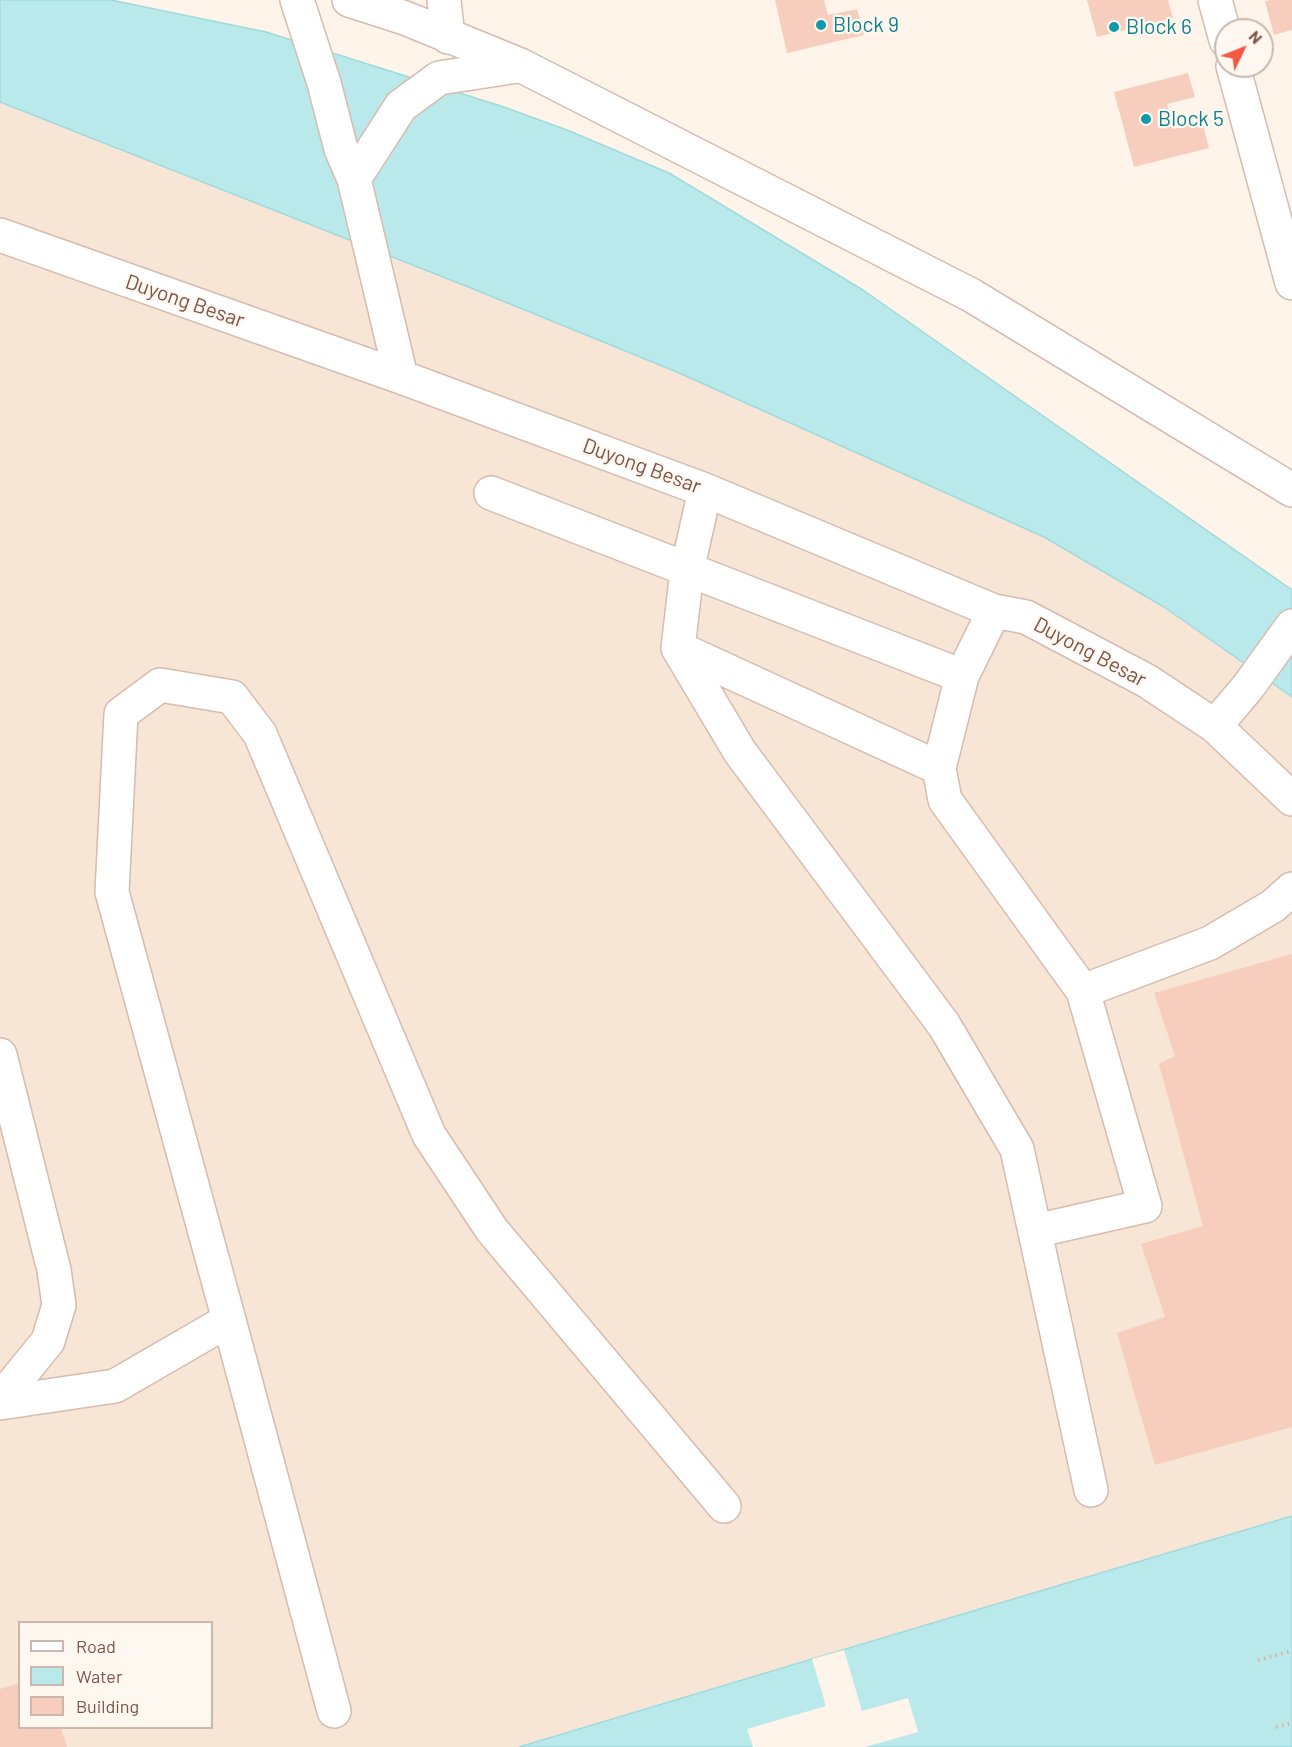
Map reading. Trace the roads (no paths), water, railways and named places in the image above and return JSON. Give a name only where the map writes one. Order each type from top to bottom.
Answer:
[{"type":"street","points":[[297,0],[324,83],[341,149],[354,179],[401,377]]},
{"type":"street","points":[[349,0],[405,18],[520,65],[971,295],[1292,490]]},
{"type":"street","points":[[444,0],[448,36]]},
{"type":"street","points":[[1215,0],[1220,18]]},
{"type":"street","points":[[354,179],[401,106],[439,78],[520,65]]},
{"type":"street","points":[[1236,78],[1292,284]]},
{"type":"street","name":"Duyong Besar","points":[[0,236],[401,377],[705,490],[994,611],[1026,617],[1147,681],[1215,726],[1292,799]]},
{"type":"street","points":[[705,490],[687,571],[678,648],[740,752],[944,1024],[1017,1149],[1091,1490]]},
{"type":"street","points":[[490,493],[962,676]]},
{"type":"street","points":[[994,611],[962,676],[939,768],[945,800],[1083,991],[1144,1206],[1035,1231]]},
{"type":"street","points":[[1215,726],[1248,687],[1292,626]]},
{"type":"street","points":[[678,648],[939,768]]},
{"type":"street","points":[[334,1711],[111,892],[121,714],[160,685],[232,697],[260,734],[429,1135],[492,1230],[724,1506]]},
{"type":"street","points":[[1083,991],[1210,943],[1272,906],[1292,889]]},
{"type":"street","points":[[0,1055],[8,1108],[54,1270],[58,1305],[48,1341],[0,1401]]},
{"type":"street","points":[[0,1401],[114,1386],[229,1320]]},
{"type":"water","points":[[0,0],[111,0],[266,32],[501,106],[567,130],[669,173],[863,290],[1292,590],[1292,697],[1164,607],[1044,537],[677,372],[0,102]]},
{"type":"water","points":[[1292,1516],[1292,1747],[519,1747],[812,1659]]},
{"type":"place","name":"Block 9","points":[[821,25]]},
{"type":"place","name":"Block 6","points":[[1114,27]]},
{"type":"place","name":"Block 5","points":[[1146,119]]}]
